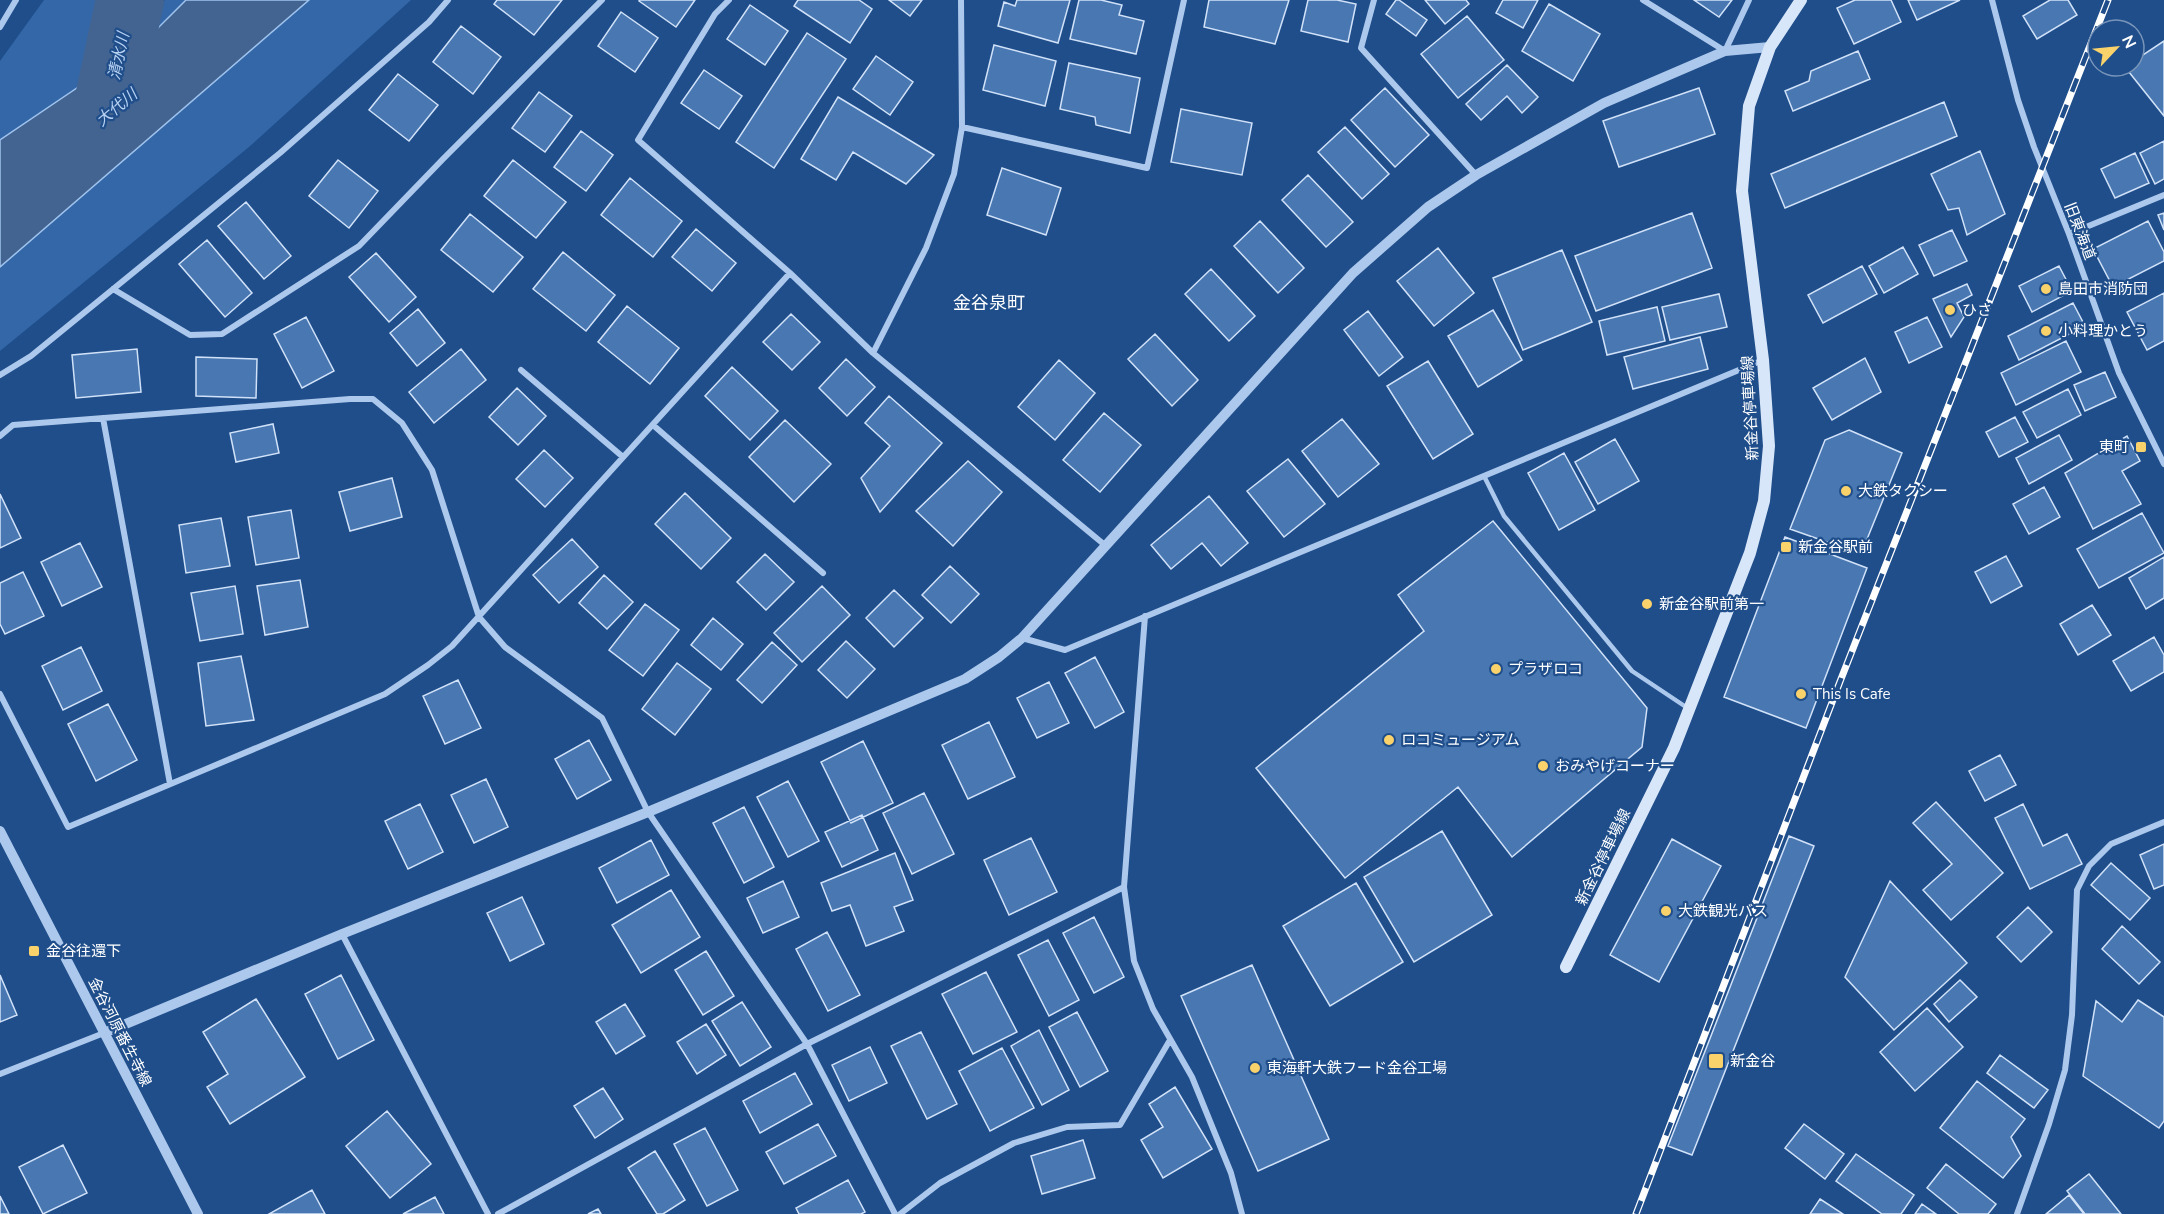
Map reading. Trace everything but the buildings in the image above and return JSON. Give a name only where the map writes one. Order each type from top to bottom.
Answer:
[{"type":"main road","name":"新金谷停車場線","points":[[1566,967],[1674,748],[1750,554],[1764,501],[1769,446],[1764,360],[1742,191],[1749,106],[1770,47],[1801,0]]},
{"type":"street","points":[[0,27],[16,0]]},
{"type":"street","points":[[0,375],[31,356],[280,153],[429,22],[448,0]]},
{"type":"street","points":[[113,289],[190,335],[222,334],[359,246],[602,0]]},
{"type":"street","points":[[729,0],[715,14],[638,140],[790,273],[873,353],[1106,546]]},
{"type":"street","points":[[873,353],[926,248],[954,174],[962,127],[961,0]]},
{"type":"street","points":[[962,127],[1147,168],[1184,0]]},
{"type":"street","points":[[1374,0],[1361,48],[1476,175]]},
{"type":"street","points":[[1643,0],[1725,51]]},
{"type":"street","points":[[1725,51],[1749,0]]},
{"type":"street","name":"旧東海道","points":[[1992,0],[2018,100],[2034,147],[2069,234],[2119,373],[2164,464]]},
{"type":"street","points":[[0,1074],[648,812],[965,679],[999,657],[1022,638],[1353,273],[1428,207],[1476,175],[1604,103],[1725,51],[1770,47]]},
{"type":"street","points":[[2069,234],[2164,195]]},
{"type":"street","points":[[0,694],[68,827],[385,694],[452,646],[790,273]]},
{"type":"street","points":[[1022,638],[1065,650],[1764,360]]},
{"type":"street","points":[[521,370],[623,457]]},
{"type":"street","points":[[0,436],[12,425],[350,399],[373,399],[402,423],[432,470],[479,617],[506,647],[602,718],[648,812],[807,1044],[895,1214]]},
{"type":"street","points":[[103,418],[170,784]]},
{"type":"street","points":[[653,425],[823,573]]},
{"type":"street","points":[[1145,616],[1124,887],[1134,961],[1153,1009],[1192,1077],[1231,1173],[1242,1214]]},
{"type":"street","points":[[2017,1214],[2049,1124],[2065,1070],[2072,1015],[2078,890],[2089,866],[2111,844],[2164,822]]},
{"type":"street","name":"金谷河原番生寺線","points":[[0,831],[198,1214]]},
{"type":"street","points":[[498,1214],[807,1044],[1124,887]]},
{"type":"street","points":[[342,934],[488,1214]]},
{"type":"street","points":[[900,1214],[940,1183],[1014,1143],[1067,1127],[1120,1125],[1170,1040]]},
{"type":"lane","points":[[1484,476],[1504,516],[1632,671],[1689,709]]},
{"type":"shaded area","points":[[44,0],[134,0],[150,15],[165,0],[411,0],[249,147],[0,351],[0,61]]},
{"type":"water","name":"大代川","points":[[186,0],[309,0],[0,267],[0,140],[142,44]]},
{"type":"waterway","name":"清水川","points":[[106,113],[130,0]]},
{"type":"railway","points":[[1636,1214],[1841,679],[2108,0]]},
{"type":"place","name":"島田市消防団","points":[[2046,289]]},
{"type":"place","name":"ひさ","points":[[1950,310]]},
{"type":"place","name":"小料理かとう","points":[[2046,331]]},
{"type":"place","name":"東町","points":[[2141,447]]},
{"type":"place","name":"大鉄タクシー","points":[[1846,491]]},
{"type":"place","name":"新金谷駅前","points":[[1786,547]]},
{"type":"place","name":"新金谷駅前第一","points":[[1647,604]]},
{"type":"place","name":"プラザロコ","points":[[1496,669]]},
{"type":"place","name":"This Is Cafe","points":[[1801,694]]},
{"type":"place","name":"ロコミュージアム","points":[[1389,740]]},
{"type":"place","name":"おみやげコーナー","points":[[1543,766]]},
{"type":"place","name":"大鉄観光バス","points":[[1666,911]]},
{"type":"place","name":"金谷往還下","points":[[34,951]]},
{"type":"place","name":"新金谷","points":[[1716,1061]]},
{"type":"place","name":"東海軒大鉄フード金谷工場","points":[[1255,1068]]},
{"type":"district","name":"金谷泉町","points":[[989,303]]}]
